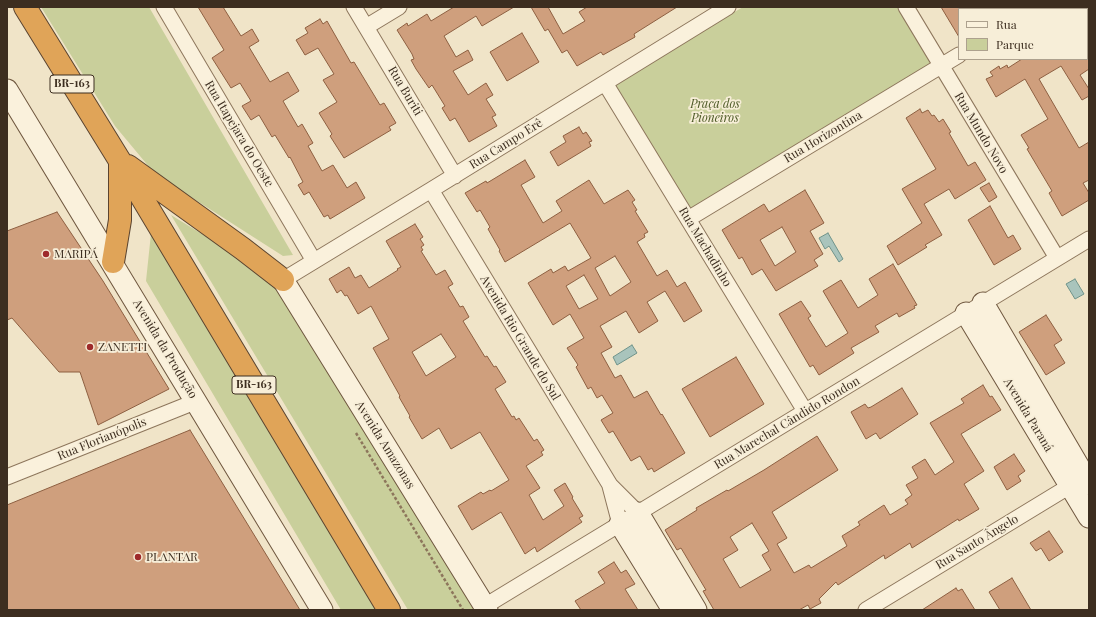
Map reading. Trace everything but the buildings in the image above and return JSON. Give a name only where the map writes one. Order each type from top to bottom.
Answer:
[{"type":"highway","name":"BR-163","points":[[25,7],[120,161],[389,610]]},
{"type":"highway","points":[[113,262],[120,220],[120,161]]},
{"type":"highway","points":[[120,161],[244,249],[283,280]]},
{"type":"street","name":"Rua Itapejara do Oeste","points":[[164,7],[314,261]]},
{"type":"street","name":"Rua Buriti","points":[[354,7],[455,176]]},
{"type":"street","points":[[366,27],[399,7]]},
{"type":"street","name":"Rua Campo Erê","points":[[283,280],[455,176],[728,7]]},
{"type":"street","name":"Rua Mundo Novo","points":[[906,7],[1057,258]]},
{"type":"street","name":"Rua Horizontina","points":[[688,219],[958,56]]},
{"type":"street","name":"Rua Machadinho","points":[[605,83],[805,411]]},
{"type":"street","name":"Avenida da Produção","points":[[7,90],[113,262],[322,610]]},
{"type":"street","name":"Avenida Rio Grande do Sul","points":[[431,190],[610,485],[629,518],[673,610]]},
{"type":"street","name":"Rua Marechal Cândido Rondon","points":[[486,608],[629,518],[1089,239]]},
{"type":"street","name":"Avenida Amazonas","points":[[283,280],[486,608]]},
{"type":"street","name":"Avenida Paraná","points":[[975,308],[1083,480],[1089,517]]},
{"type":"street","name":"Rua Florianópolis","points":[[7,477],[197,401]]},
{"type":"street","name":"Rua Santo Ângelo","points":[[866,610],[1083,480]]},
{"type":"street","name":"Avenida Rio Grande do Sul","points":[[629,518],[696,610]]},
{"type":"green space","points":[[41,7],[149,7],[293,255],[283,256],[155,174],[115,126]]},
{"type":"green space","name":"Praça dos Pioneiros","points":[[743,7],[902,7],[937,65],[689,214],[611,85]]},
{"type":"green space","points":[[171,215],[246,261],[274,283],[474,610],[408,610]]},
{"type":"green space","points":[[152,224],[377,610],[341,610],[146,281]]},
{"type":"water","points":[[828,233],[843,259],[839,262],[829,246],[825,249],[819,238]]},
{"type":"water","points":[[1075,279],[1084,294],[1075,299],[1066,284]]},
{"type":"water","points":[[632,345],[637,353],[617,365],[613,357]]},
{"type":"place","name":"MARIPÁ","points":[[46,254]]},
{"type":"place","name":"ZANETTI","points":[[90,347]]},
{"type":"place","name":"PLANTAR","points":[[138,557]]}]
